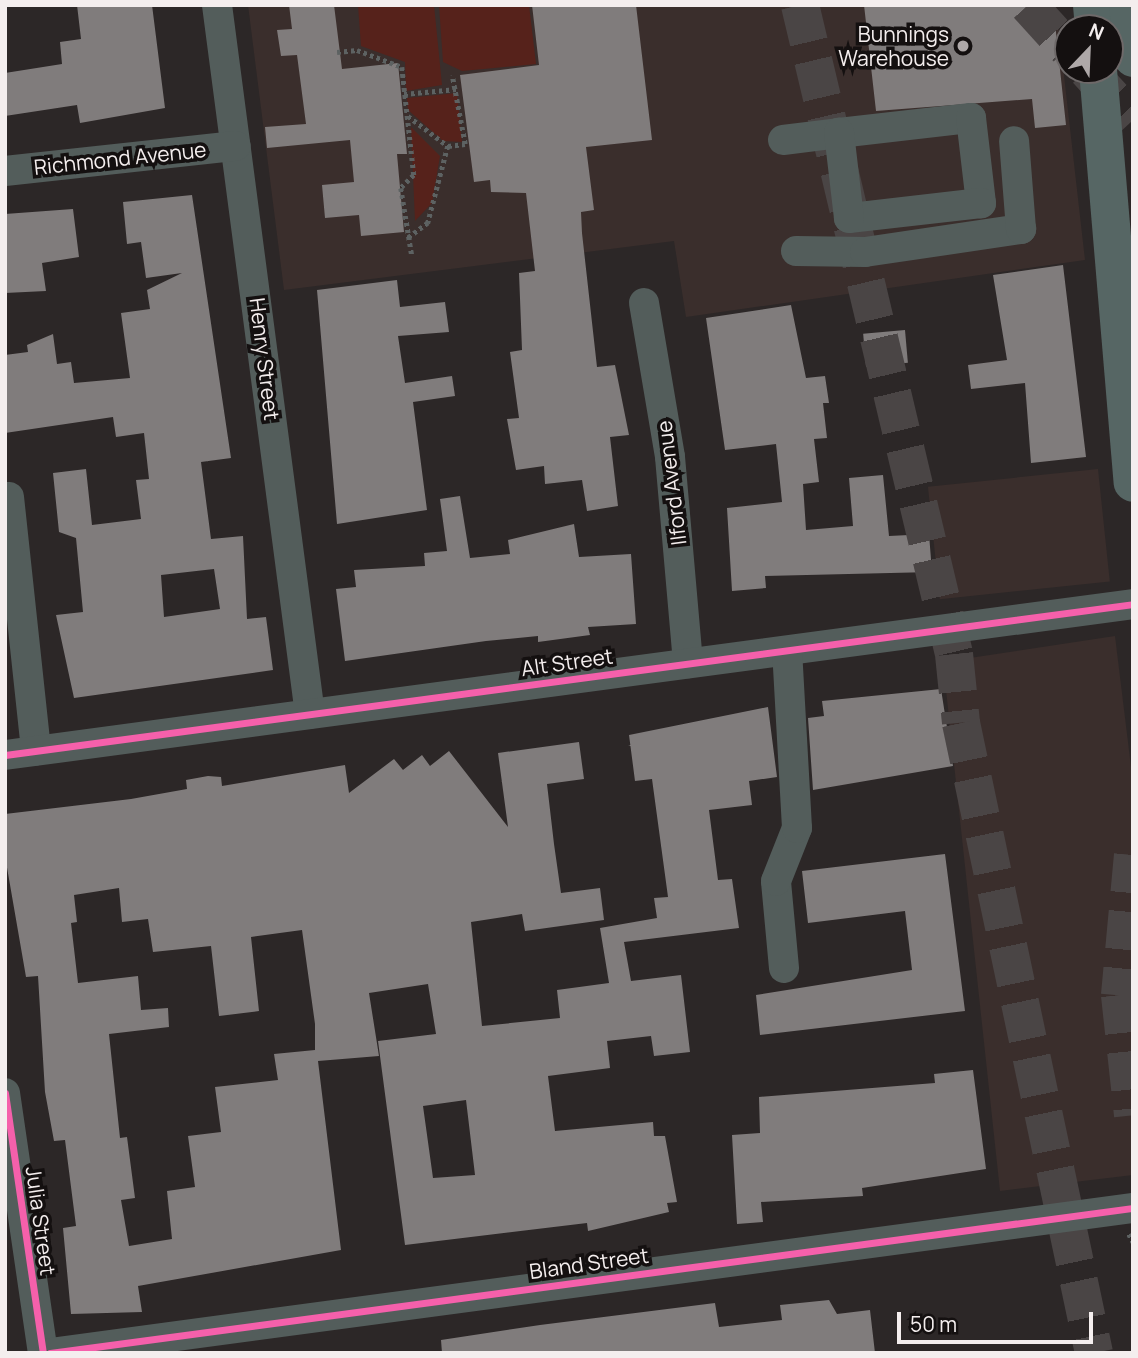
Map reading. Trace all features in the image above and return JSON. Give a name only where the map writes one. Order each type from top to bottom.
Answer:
[{"type":"main road","points":[[1128,5],[1133,58]]},
{"type":"main road","points":[[1099,84],[1133,484]]},
{"type":"street","name":"Henry Street","points":[[217,5],[310,713]]},
{"type":"street","points":[[783,140],[839,133],[971,118],[981,203],[849,218],[839,133]]},
{"type":"street","points":[[796,251],[865,252],[1021,229],[1014,141]]},
{"type":"street","name":"Richmond Avenue","points":[[5,171],[236,146]]},
{"type":"street","name":"Ilford Avenue","points":[[644,303],[670,457],[688,663]]},
{"type":"street","points":[[9,496],[36,751]]},
{"type":"street","name":"Alt Street","points":[[5,755],[1133,604]]},
{"type":"street","points":[[784,968],[776,881],[797,828],[787,651]]},
{"type":"street","name":"Julia Street","points":[[5,1093],[43,1353]]},
{"type":"street","name":"Bland Street","points":[[50,1353],[1133,1208]]},
{"type":"path","points":[[337,52],[397,61],[414,175],[401,188],[412,256]]},
{"type":"path","points":[[407,115],[448,146],[465,144],[457,89],[452,75]]},
{"type":"path","points":[[404,94],[457,89]]},
{"type":"path","points":[[408,238],[428,223],[448,146]]},
{"type":"shaded area","points":[[248,5],[1056,5],[1054,84],[1065,84],[1085,260],[686,317],[674,241],[284,290]]},
{"type":"shaded area","points":[[358,5],[434,5],[442,85],[406,91],[405,62],[361,46]]},
{"type":"shaded area","points":[[439,5],[529,5],[536,64],[462,71],[443,62]]},
{"type":"shaded area","points":[[457,93],[462,142],[443,141],[408,110],[407,98]]},
{"type":"shaded area","points":[[411,127],[440,156],[432,203],[415,221]]},
{"type":"shaded area","points":[[1098,469],[1110,581],[940,599],[928,487]]},
{"type":"shaded area","points":[[1115,636],[1133,783],[1133,1175],[1000,1191],[943,662]]},
{"type":"building","points":[[77,5],[152,5],[165,108],[80,123],[77,105],[5,116],[5,73],[62,64],[60,42],[81,39]]},
{"type":"building","points":[[289,5],[334,5],[342,69],[398,63],[407,154],[397,154],[404,232],[361,236],[359,215],[325,218],[322,185],[354,182],[350,140],[267,148],[265,127],[306,124],[297,55],[281,56],[277,30],[292,29]]},
{"type":"building","points":[[532,5],[636,5],[652,140],[586,147],[594,210],[581,212],[582,233],[597,367],[615,365],[629,435],[610,437],[618,506],[587,511],[582,480],[545,484],[544,466],[516,470],[507,419],[519,418],[510,352],[522,350],[519,273],[535,271],[526,193],[491,192],[490,180],[474,182],[460,75],[539,65]]},
{"type":"building","name":"Bunnings Warehouse","points":[[864,5],[1053,5],[1054,84],[1062,84],[1066,125],[1035,128],[1032,99],[876,111]]},
{"type":"building","points":[[192,195],[231,458],[201,462],[211,539],[243,536],[247,619],[266,617],[273,670],[74,698],[56,615],[83,612],[76,538],[59,532],[53,473],[86,469],[92,525],[141,519],[136,480],[149,479],[144,433],[116,437],[113,417],[5,433],[5,355],[28,352],[27,345],[53,334],[57,364],[71,362],[74,383],[130,378],[121,313],[150,309],[147,290],[182,273],[146,278],[141,242],[127,244],[123,202]],"holes":[[[214,569],[220,609],[164,617],[161,575]]]},
{"type":"building","points":[[73,209],[79,257],[42,263],[46,291],[5,293],[5,214]]},
{"type":"building","points":[[1063,265],[1086,457],[1031,463],[1025,383],[971,389],[968,365],[1007,360],[993,275]]},
{"type":"building","points":[[397,280],[400,307],[445,302],[449,332],[398,336],[405,383],[452,376],[455,396],[413,402],[427,510],[337,524],[317,290]]},
{"type":"building","points":[[791,305],[806,378],[825,376],[829,403],[823,403],[827,438],[814,439],[819,482],[803,484],[806,530],[853,526],[849,478],[883,475],[889,536],[929,534],[932,572],[765,576],[766,588],[732,591],[727,508],[782,502],[776,444],[725,450],[706,318]]},
{"type":"building","points":[[905,330],[908,363],[866,367],[863,334]]},
{"type":"building","points":[[460,496],[470,558],[510,554],[508,540],[574,524],[579,557],[631,554],[636,624],[588,627],[590,635],[538,642],[538,636],[486,641],[345,661],[336,589],[356,587],[354,570],[425,566],[424,553],[447,551],[440,499]]},
{"type":"building","points":[[941,689],[953,766],[813,790],[808,718],[824,716],[822,701]]},
{"type":"building","points":[[768,707],[777,777],[749,781],[752,805],[709,810],[718,880],[732,879],[739,928],[624,942],[631,981],[681,975],[690,1052],[654,1056],[651,1036],[607,1041],[610,1068],[548,1076],[555,1131],[653,1122],[654,1136],[665,1136],[677,1202],[667,1203],[669,1212],[588,1231],[587,1223],[405,1245],[378,1041],[436,1034],[428,984],[369,993],[379,1056],[318,1061],[341,1250],[138,1286],[142,1312],[71,1314],[63,1228],[76,1226],[65,1140],[54,1141],[45,1092],[38,976],[26,977],[5,856],[5,814],[131,799],[187,789],[186,780],[208,776],[221,777],[222,786],[345,765],[349,793],[394,759],[403,770],[422,755],[430,766],[449,751],[508,827],[498,753],[579,742],[584,779],[547,784],[554,844],[561,893],[600,888],[604,920],[525,931],[522,914],[471,922],[482,1026],[560,1018],[557,990],[609,983],[600,928],[657,918],[654,898],[668,897],[652,779],[635,781],[629,735]],"holes":[[[119,888],[122,922],[148,919],[153,952],[211,946],[219,1016],[259,1011],[251,937],[302,930],[315,1024],[315,1050],[274,1054],[278,1080],[215,1087],[221,1132],[188,1136],[195,1187],[167,1191],[172,1239],[129,1246],[121,1200],[135,1198],[127,1137],[120,1138],[109,1034],[169,1027],[168,1008],[141,1010],[138,976],[78,983],[71,923],[77,922],[74,895]],[[466,1100],[475,1175],[433,1178],[423,1106]]]},
{"type":"building","points":[[945,854],[965,1011],[760,1035],[756,995],[912,970],[905,911],[808,923],[802,871]]},
{"type":"building","points":[[973,1070],[986,1169],[862,1188],[863,1196],[761,1202],[763,1222],[737,1224],[732,1135],[760,1133],[759,1097],[935,1083],[934,1074]]},
{"type":"building","points":[[829,1300],[837,1314],[870,1310],[875,1353],[442,1353],[441,1340],[540,1325],[715,1303],[719,1327],[782,1320],[780,1305]]},
{"type":"tunnel","points":[[800,5],[954,654],[961,723],[1094,1353]]},
{"type":"tunnel","points":[[1028,5],[1054,34]]},
{"type":"tunnel","points":[[1100,84],[1133,120]]},
{"type":"tunnel","points":[[1133,855],[1120,995],[1133,1115]]},
{"type":"cycle path","points":[[5,755],[1133,604]]},
{"type":"cycle path","points":[[5,1093],[43,1353]]},
{"type":"cycle path","points":[[50,1353],[1133,1208]]},
{"type":"place","name":"Bunnings Warehouse","points":[[963,46]]}]
